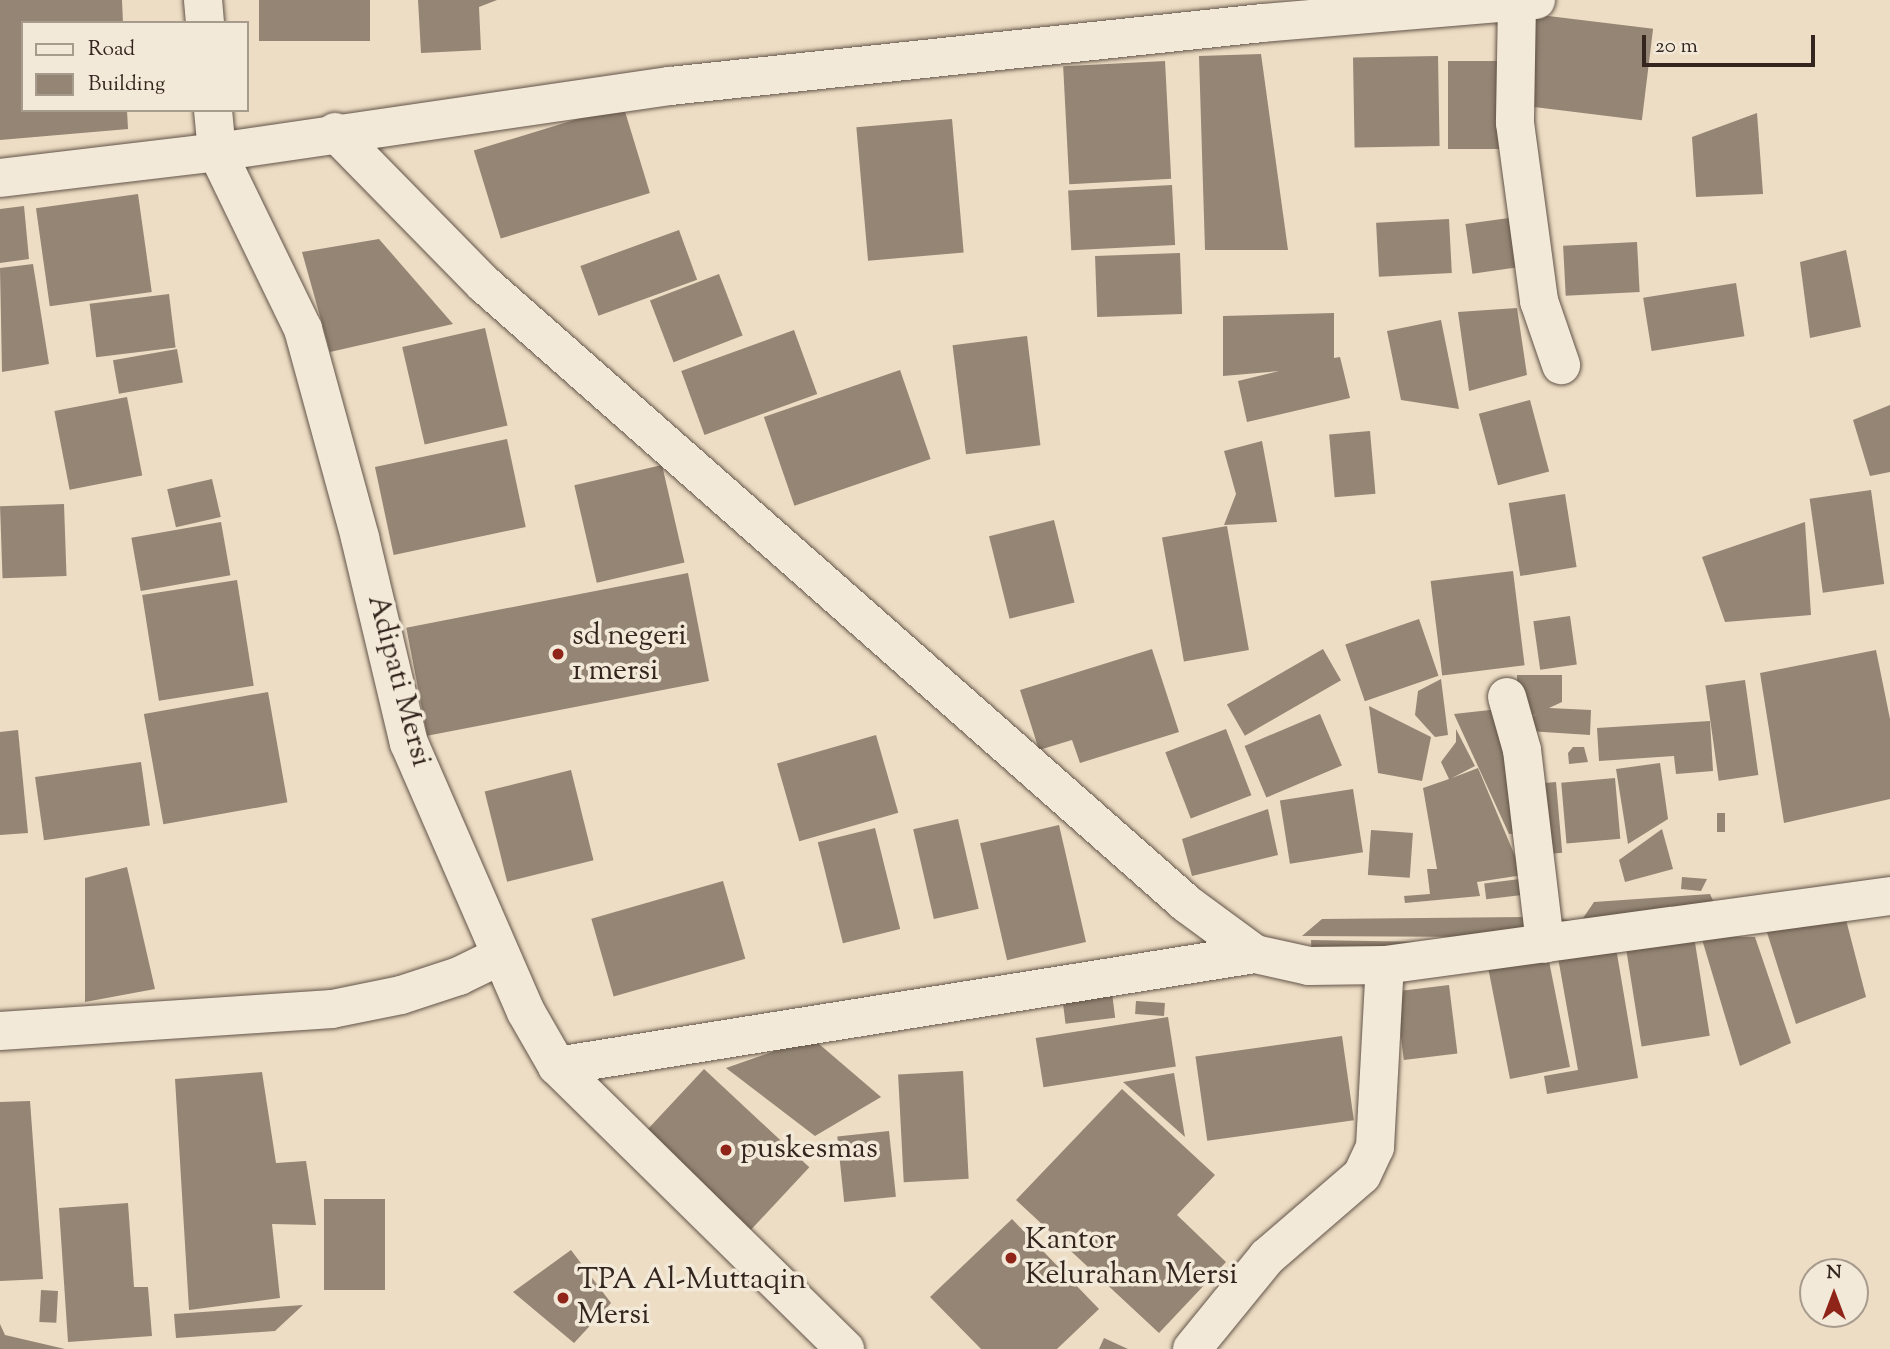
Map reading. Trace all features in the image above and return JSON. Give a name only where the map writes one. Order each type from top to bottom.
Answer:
[{"type":"street","points":[[203,0],[205,21]]},
{"type":"street","points":[[0,178],[200,154],[335,132],[670,86],[1261,12],[1526,2],[1515,123],[1539,301],[1561,365]]},
{"type":"street","points":[[200,154],[212,112]]},
{"type":"street","points":[[335,132],[484,284],[1187,904],[1255,954]]},
{"type":"street","name":"Adipati Mersi","points":[[200,154],[303,329],[360,538],[409,743],[526,1012],[557,1066],[845,1349]]},
{"type":"street","points":[[1507,696],[1522,750],[1545,944]]},
{"type":"street","points":[[557,1066],[1255,954],[1309,966],[1385,965],[1890,896]]},
{"type":"street","points":[[0,1031],[332,1009],[401,995],[459,976],[500,956]]},
{"type":"street","points":[[1192,1349],[1266,1257],[1362,1175],[1375,1147],[1385,965]]},
{"type":"building","points":[[0,0],[122,0],[123,21],[21,21],[21,112],[127,112],[128,129],[0,140]]},
{"type":"building","points":[[259,0],[370,0],[370,41],[259,41]]},
{"type":"building","points":[[418,0],[497,0],[479,7],[481,50],[421,53]]},
{"type":"building","points":[[1532,14],[1653,29],[1642,120],[1521,105]]},
{"type":"building","points":[[1261,54],[1288,250],[1205,250],[1199,56]]},
{"type":"building","points":[[1438,56],[1440,146],[1355,147],[1353,57]]},
{"type":"building","points":[[1165,61],[1171,179],[1069,184],[1063,66]]},
{"type":"building","points":[[1448,61],[1506,61],[1506,149],[1448,149]]},
{"type":"building","points":[[623,105],[650,193],[501,239],[474,151]]},
{"type":"building","points":[[1757,113],[1763,194],[1696,197],[1692,137]]},
{"type":"building","points":[[952,119],[964,252],[868,261],[856,127]]},
{"type":"building","points":[[1172,185],[1175,245],[1071,250],[1068,190]]},
{"type":"building","points":[[138,194],[152,292],[50,306],[36,208]]},
{"type":"building","points":[[24,206],[29,259],[0,263],[0,209]]},
{"type":"building","points":[[1509,218],[1516,268],[1472,274],[1465,224]]},
{"type":"building","points":[[1449,219],[1452,273],[1379,277],[1376,223]]},
{"type":"building","points":[[679,230],[697,280],[598,316],[580,266]]},
{"type":"building","points":[[379,239],[453,324],[330,352],[302,252]]},
{"type":"building","points":[[1637,242],[1640,292],[1566,296],[1563,246]]},
{"type":"building","points":[[1846,250],[1861,327],[1810,338],[1800,262]]},
{"type":"building","points":[[1180,253],[1182,314],[1097,317],[1095,256]]},
{"type":"building","points":[[33,264],[49,364],[2,372],[0,268]]},
{"type":"building","points":[[719,274],[743,336],[674,362],[650,301]]},
{"type":"building","points":[[1736,283],[1744,336],[1652,351],[1643,298]]},
{"type":"building","points":[[169,294],[176,348],[96,357],[90,304]]},
{"type":"building","points":[[1517,308],[1527,375],[1469,391],[1458,312]]},
{"type":"building","points":[[1334,313],[1334,358],[1340,357],[1350,398],[1247,422],[1238,381],[1279,371],[1223,376],[1223,316]]},
{"type":"building","points":[[1441,320],[1459,409],[1401,400],[1387,331]]},
{"type":"building","points":[[485,328],[507,425],[425,445],[402,347]]},
{"type":"building","points":[[794,330],[817,394],[704,435],[681,371]]},
{"type":"building","points":[[1027,336],[1040,445],[966,454],[953,345]]},
{"type":"building","points":[[177,349],[183,382],[119,394],[113,360]]},
{"type":"building","points":[[900,370],[931,459],[794,506],[764,417]]},
{"type":"building","points":[[127,397],[142,476],[70,490],[54,411]]},
{"type":"building","points":[[1530,400],[1549,471],[1498,485],[1479,414]]},
{"type":"building","points":[[1890,405],[1890,472],[1870,476],[1853,420]]},
{"type":"building","points":[[1370,431],[1375,494],[1335,497],[1329,435]]},
{"type":"building","points":[[507,439],[526,527],[394,555],[375,467]]},
{"type":"building","points":[[1262,441],[1277,522],[1224,525],[1236,494],[1224,451]]},
{"type":"building","points":[[662,465],[684,562],[597,583],[574,485]]},
{"type":"building","points":[[212,479],[221,517],[176,527],[167,489]]},
{"type":"building","points":[[1871,490],[1884,584],[1823,593],[1810,499]]},
{"type":"building","points":[[1565,494],[1577,567],[1520,576],[1509,503]]},
{"type":"building","points":[[64,504],[67,576],[3,578],[0,506]]},
{"type":"building","points":[[1054,520],[1075,602],[1010,619],[989,536]]},
{"type":"building","points":[[221,522],[230,575],[141,591],[131,538]]},
{"type":"building","points":[[1805,522],[1811,615],[1725,622],[1702,557]]},
{"type":"building","points":[[1227,526],[1249,650],[1184,662],[1162,537]]},
{"type":"building","points":[[1513,571],[1525,665],[1442,675],[1431,581]]},
{"type":"building","name":"sd negeri 1 mersi","points":[[688,573],[709,681],[427,736],[406,628]]},
{"type":"building","points":[[237,580],[254,686],[159,701],[142,595]]},
{"type":"building","points":[[1570,616],[1577,665],[1540,670],[1533,621]]},
{"type":"building","points":[[1419,619],[1439,676],[1365,701],[1345,644]]},
{"type":"building","points":[[1152,649],[1179,732],[1080,763],[1072,740],[1039,750],[1020,690]]},
{"type":"building","points":[[1323,649],[1341,680],[1245,736],[1227,704]]},
{"type":"building","points":[[1876,650],[1890,719],[1890,799],[1784,823],[1760,673]]},
{"type":"building","points":[[1517,675],[1562,675],[1562,702],[1549,708],[1591,710],[1590,735],[1528,731],[1529,718],[1537,714],[1518,721]]},
{"type":"building","points":[[1441,679],[1448,735],[1435,737],[1415,715],[1418,691]]},
{"type":"building","points":[[1745,680],[1758,775],[1719,781],[1705,686]]},
{"type":"building","points":[[268,692],[287,802],[163,824],[144,714]]},
{"type":"building","points":[[1369,706],[1431,737],[1422,781],[1378,773]]},
{"type":"building","points":[[1508,708],[1523,833],[1509,834],[1454,714]]},
{"type":"building","points":[[1320,714],[1342,766],[1266,798],[1245,746]]},
{"type":"building","points":[[1710,721],[1713,771],[1676,774],[1674,756],[1599,761],[1597,728]]},
{"type":"building","points":[[1226,729],[1251,795],[1191,819],[1165,752]]},
{"type":"building","points":[[1456,729],[1475,766],[1452,778],[1478,768],[1523,875],[1477,882],[1480,896],[1405,903],[1404,896],[1430,894],[1427,869],[1437,869],[1423,788],[1449,779],[1441,762],[1456,742]]},
{"type":"building","points":[[18,730],[28,833],[0,835],[0,732]]},
{"type":"building","points":[[876,735],[898,813],[799,841],[777,763]]},
{"type":"building","points":[[1573,747],[1584,747],[1588,762],[1569,764],[1568,753]]},
{"type":"building","points":[[141,762],[150,825],[44,840],[35,777]]},
{"type":"building","points":[[1660,763],[1668,819],[1628,844],[1616,769]]},
{"type":"building","points":[[571,770],[593,860],[507,882],[485,792]]},
{"type":"building","points":[[1615,778],[1620,839],[1567,843],[1561,783]]},
{"type":"building","points":[[1556,782],[1562,853],[1539,855],[1533,784]]},
{"type":"building","points":[[1353,789],[1363,852],[1290,864],[1280,801]]},
{"type":"building","points":[[1268,809],[1278,855],[1192,876],[1182,839]]},
{"type":"building","points":[[1717,813],[1725,813],[1725,832],[1717,832]]},
{"type":"building","points":[[958,819],[979,909],[934,919],[913,829]]},
{"type":"building","points":[[1059,825],[1086,942],[1007,960],[980,843]]},
{"type":"building","points":[[875,828],[900,929],[843,943],[818,842]]},
{"type":"building","points":[[1662,829],[1673,869],[1625,882],[1619,860]]},
{"type":"building","points":[[1371,830],[1413,833],[1410,878],[1368,875]]},
{"type":"building","points":[[127,867],[155,989],[85,1002],[85,878]]},
{"type":"building","points":[[1682,877],[1707,879],[1701,891],[1681,889]]},
{"type":"building","points":[[1520,879],[1522,895],[1486,899],[1484,883]]},
{"type":"building","points":[[723,881],[745,959],[614,997],[591,919]]},
{"type":"building","points":[[1710,894],[1716,907],[1546,932],[1547,918],[1581,921],[1594,902]]},
{"type":"building","points":[[1844,912],[1866,997],[1796,1024],[1764,923]]},
{"type":"building","points":[[1537,917],[1540,931],[1485,937],[1302,936],[1322,919]]},
{"type":"building","points":[[1693,930],[1710,1036],[1642,1046],[1625,941]]},
{"type":"building","points":[[1701,936],[1755,937],[1791,1043],[1740,1066]]},
{"type":"building","points":[[1311,940],[1485,943],[1312,961]]},
{"type":"building","points":[[1615,942],[1638,1078],[1547,1094],[1544,1076],[1578,1070],[1557,952]]},
{"type":"building","points":[[1485,952],[1549,961],[1570,1067],[1510,1079]]},
{"type":"building","points":[[1111,984],[1115,1018],[1066,1024],[1061,990]]},
{"type":"building","points":[[1449,985],[1457,1053],[1404,1060],[1395,992]]},
{"type":"building","points":[[1136,1001],[1165,1003],[1164,1016],[1135,1014]]},
{"type":"building","points":[[1168,1017],[1176,1066],[1043,1087],[1036,1038]]},
{"type":"building","points":[[1342,1036],[1354,1120],[1207,1141],[1195,1057]]},
{"type":"building","points":[[812,1038],[881,1097],[815,1136],[726,1068]]},
{"type":"building","name":"puskesmas","points":[[704,1069],[809,1167],[749,1232],[644,1133]]},
{"type":"building","points":[[963,1071],[969,1179],[904,1182],[898,1074]]},
{"type":"building","points":[[262,1072],[276,1163],[306,1161],[316,1225],[272,1224],[280,1298],[189,1310],[175,1079]]},
{"type":"building","points":[[1174,1073],[1185,1137],[1123,1082]]},
{"type":"building","points":[[1122,1089],[1215,1175],[1177,1215],[1226,1262],[1159,1333],[1016,1200]]},
{"type":"building","points":[[30,1101],[43,1279],[0,1281],[0,1102]]},
{"type":"building","points":[[889,1131],[896,1197],[844,1202],[837,1136]]},
{"type":"building","points":[[324,1199],[385,1199],[385,1290],[324,1290]]},
{"type":"building","points":[[128,1203],[134,1287],[148,1287],[152,1336],[68,1342],[59,1208]]},
{"type":"building","name":"Kantor Kelurahan Mersi","points":[[1012,1219],[1099,1309],[1057,1349],[981,1349],[930,1297]]},
{"type":"building","name":"TPA Al-Muttaqin Mersi","points":[[571,1250],[611,1303],[574,1343],[513,1292]]},
{"type":"building","points":[[41,1290],[58,1291],[56,1323],[39,1322]]},
{"type":"building","points":[[303,1305],[275,1331],[176,1338],[174,1314]]},
{"type":"building","points":[[0,1324],[5,1335],[65,1349],[0,1349]]},
{"type":"building","points":[[1104,1338],[1128,1349],[1099,1349]]},
{"type":"place","name":"sd negeri 1 mersi","points":[[558,654]]},
{"type":"place","name":"puskesmas","points":[[726,1150]]},
{"type":"place","name":"Kantor Kelurahan Mersi","points":[[1011,1258]]},
{"type":"place","name":"TPA Al-Muttaqin Mersi","points":[[563,1298]]}]
